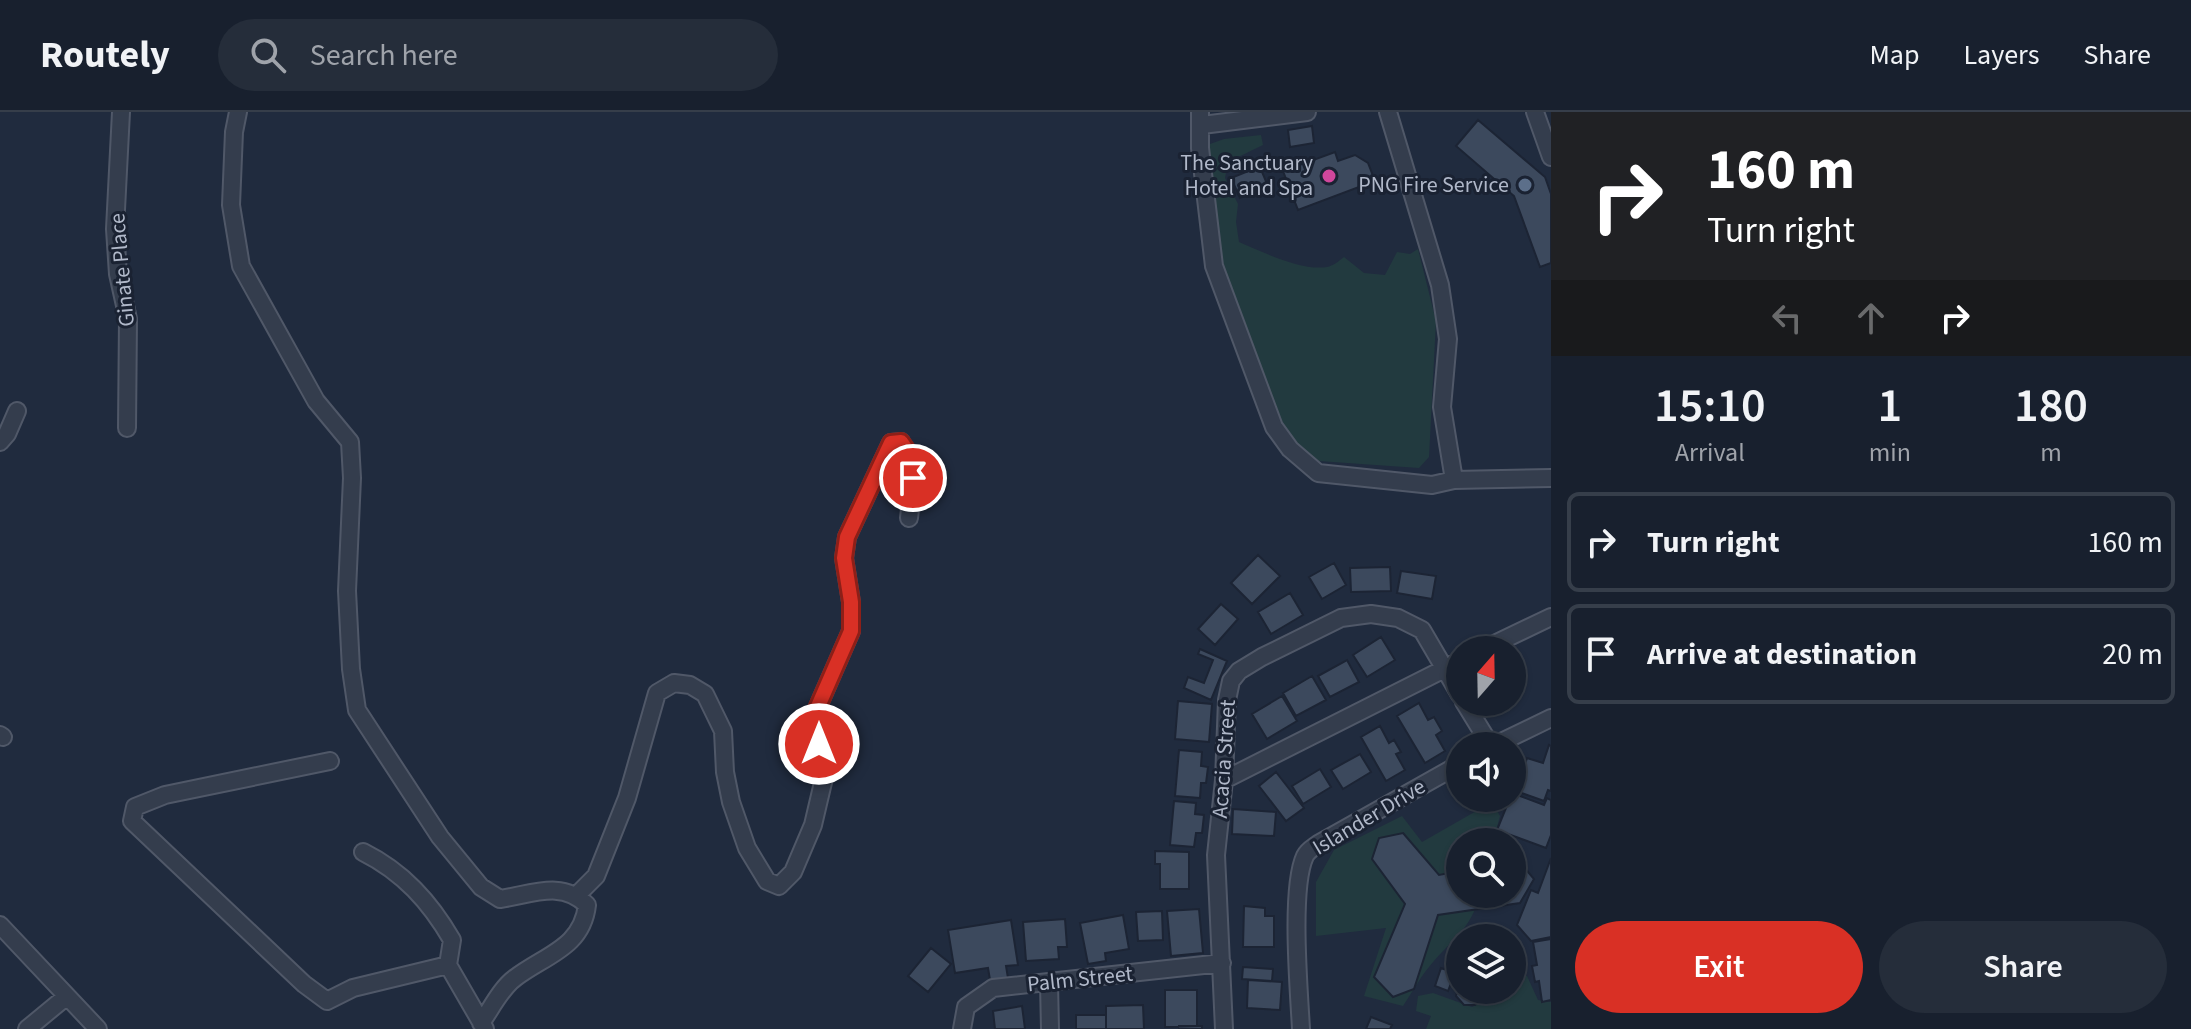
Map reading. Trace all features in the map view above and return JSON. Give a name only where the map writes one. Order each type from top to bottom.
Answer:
[{"type":"street","name":"Ginate Place","points":[[121,112],[115,229],[118,274],[128,319],[127,428]]},
{"type":"street","points":[[238,112],[234,132],[231,205],[241,266],[316,401],[350,442],[352,478],[347,591],[351,669],[357,710],[440,837],[481,887],[500,899],[560,889],[577,895],[587,905],[585,922],[573,939],[552,956],[512,979],[483,1026],[448,965],[452,940],[438,915],[408,880],[363,852]]},
{"type":"street","points":[[1307,112],[1201,119],[1200,148],[1214,266],[1274,427],[1290,449],[1318,473],[1432,485],[1454,480],[1551,478]]},
{"type":"street","points":[[1388,112],[1440,285],[1448,339],[1442,407],[1454,480]]},
{"type":"street","points":[[1535,112],[1551,157]]},
{"type":"street","points":[[0,442],[17,411]]},
{"type":"street","points":[[577,895],[596,876],[627,798],[657,693],[674,683],[690,685],[705,694],[723,731],[725,772],[731,802],[747,848],[767,881],[779,886],[793,872],[813,825],[825,774],[816,711],[851,631],[851,602],[844,558],[847,537],[891,443],[901,442],[910,455],[913,478],[909,518]]},
{"type":"street","name":"Acacia Street","points":[[1224,1029],[1216,855],[1231,681],[1239,671],[1262,657],[1341,618],[1371,614],[1398,618],[1422,630],[1446,674]]},
{"type":"street","points":[[1511,636],[1551,617]]},
{"type":"street","points":[[1224,780],[1446,668]]},
{"type":"street","points":[[1522,732],[1551,718]]},
{"type":"street","points":[[330,761],[165,795],[135,807],[132,821],[304,984],[327,1001],[353,988],[448,965]]},
{"type":"street","name":"Islander Drive","points":[[1301,1029],[1298,919],[1300,877],[1306,854],[1318,844],[1446,772]]},
{"type":"street","points":[[0,925],[98,1029]]},
{"type":"street","name":"Palm Street","points":[[962,1029],[966,1007],[993,988],[1222,963]]},
{"type":"street","points":[[1049,983],[1050,1029]]},
{"type":"street","points":[[27,1029],[67,996]]},
{"type":"green space","points":[[1261,135],[1263,145],[1228,162],[1225,178],[1238,204],[1236,222],[1239,242],[1282,260],[1306,266],[1327,267],[1344,257],[1364,273],[1385,275],[1397,252],[1410,254],[1418,249],[1436,321],[1429,457],[1419,468],[1304,460],[1277,429],[1216,265],[1206,158],[1210,144],[1224,139]]},
{"type":"green space","points":[[1474,812],[1498,812],[1500,816],[1497,828],[1446,828]]},
{"type":"green space","points":[[1402,816],[1422,842],[1446,828],[1446,908],[1476,908],[1466,924],[1446,924],[1446,948],[1425,972],[1403,1006],[1364,996],[1386,928],[1316,936],[1316,882],[1334,850]]},
{"type":"green space","points":[[1526,976],[1538,1000],[1551,1002],[1551,1029],[1426,1029],[1431,1016],[1416,1011],[1418,996],[1433,993],[1446,998],[1446,1004],[1472,1007],[1478,1004],[1526,1004]]},
{"type":"building","name":"PNG Fire Service","points":[[1478,120],[1545,177],[1551,194],[1551,263],[1540,267],[1514,196],[1456,146]]},
{"type":"building","points":[[1312,126],[1314,143],[1290,147],[1288,130]]},
{"type":"building","name":"The Sanctuary Hotel and Spa","points":[[1335,152],[1338,161],[1355,155],[1368,163],[1375,181],[1298,210],[1283,171]]},
{"type":"building","points":[[1257,160],[1268,186],[1240,198],[1231,178],[1251,170],[1248,164]]},
{"type":"building","points":[[1258,555],[1280,576],[1252,604],[1231,583]]},
{"type":"building","points":[[1334,563],[1346,585],[1322,599],[1309,577]]},
{"type":"building","points":[[1390,567],[1391,591],[1351,592],[1350,568]]},
{"type":"building","points":[[1401,571],[1436,576],[1432,599],[1397,593]]},
{"type":"building","points":[[1290,593],[1303,615],[1271,634],[1258,612]]},
{"type":"building","points":[[1221,604],[1238,619],[1215,645],[1198,629]]},
{"type":"building","points":[[1381,637],[1395,660],[1367,677],[1353,655]]},
{"type":"building","points":[[1200,649],[1227,661],[1211,700],[1184,688],[1188,677],[1204,683],[1213,660],[1198,654]]},
{"type":"building","points":[[1347,660],[1359,682],[1330,697],[1318,676]]},
{"type":"building","points":[[1312,676],[1326,700],[1296,716],[1283,693]]},
{"type":"building","points":[[1282,696],[1297,721],[1267,739],[1252,714]]},
{"type":"building","points":[[1178,701],[1212,704],[1209,742],[1175,739]]},
{"type":"building","points":[[1419,703],[1428,720],[1434,717],[1442,731],[1436,735],[1445,751],[1425,763],[1397,716]]},
{"type":"building","points":[[1380,726],[1389,743],[1394,740],[1401,752],[1396,754],[1405,770],[1386,781],[1361,737]]},
{"type":"building","points":[[1549,745],[1551,791],[1548,790],[1544,801],[1526,795],[1527,758],[1543,763]]},
{"type":"building","points":[[1179,750],[1202,752],[1201,766],[1208,767],[1206,783],[1201,783],[1200,798],[1175,796]]},
{"type":"building","points":[[1360,754],[1371,772],[1343,789],[1331,770]]},
{"type":"building","points":[[1320,769],[1331,787],[1303,804],[1292,786]]},
{"type":"building","points":[[1276,772],[1304,808],[1286,821],[1259,786]]},
{"type":"building","points":[[1526,798],[1544,805],[1547,798],[1551,800],[1551,835],[1546,848],[1526,841],[1526,828],[1498,828],[1504,812],[1526,812]]},
{"type":"building","points":[[1174,801],[1196,803],[1195,814],[1204,815],[1202,833],[1196,833],[1194,847],[1170,845]]},
{"type":"building","points":[[1233,809],[1276,812],[1274,836],[1232,834]]},
{"type":"building","points":[[1403,833],[1439,875],[1446,874],[1446,908],[1486,908],[1438,915],[1414,989],[1393,997],[1374,977],[1405,904],[1372,859],[1379,838]]},
{"type":"building","points":[[1155,851],[1189,852],[1189,889],[1160,889],[1160,864],[1155,864]]},
{"type":"building","points":[[1551,858],[1551,937],[1531,941],[1526,935],[1526,924],[1517,924],[1531,890],[1538,893]]},
{"type":"building","points":[[1526,870],[1534,879],[1526,893]]},
{"type":"building","points":[[1244,906],[1265,908],[1265,916],[1274,916],[1274,947],[1243,947]]},
{"type":"building","points":[[1199,909],[1203,953],[1171,956],[1167,911]]},
{"type":"building","points":[[1162,911],[1163,940],[1138,941],[1136,912]]},
{"type":"building","points":[[1123,915],[1129,949],[1105,953],[1106,961],[1088,964],[1080,923]]},
{"type":"building","points":[[1065,919],[1067,947],[1058,947],[1059,959],[1026,961],[1023,922]]},
{"type":"building","points":[[1011,920],[1018,965],[1006,966],[1008,978],[990,980],[988,968],[955,973],[948,930]]},
{"type":"building","points":[[1551,939],[1551,1000],[1542,1002],[1539,981],[1535,982],[1532,966],[1537,965],[1533,942]]},
{"type":"building","points":[[931,948],[951,964],[928,992],[908,976]]},
{"type":"building","points":[[1243,967],[1273,969],[1272,981],[1242,979]]},
{"type":"building","points":[[1441,968],[1446,970],[1446,990],[1435,986]]},
{"type":"building","points":[[1248,980],[1282,982],[1280,1010],[1247,1008]]},
{"type":"building","points":[[1165,990],[1197,990],[1197,1026],[1165,1027]]},
{"type":"building","points":[[1143,1005],[1144,1029],[1106,1029],[1106,1006]]},
{"type":"building","points":[[1022,1006],[1025,1029],[995,1029],[993,1011]]},
{"type":"building","points":[[1076,1015],[1106,1015],[1106,1029],[1076,1029]]},
{"type":"building","points":[[1371,1017],[1392,1025],[1390,1029],[1366,1029]]},
{"type":"building","points":[[1179,1026],[1202,1026],[1202,1029],[1179,1029]]},
{"type":"place","name":"The Sanctuary Hotel and Spa","points":[[1329,176]]},
{"type":"place","name":"PNG Fire Service","points":[[1525,185]]},
{"type":"route","points":[[819,744],[816,711],[851,631],[851,602],[844,558],[847,537],[891,443],[901,442],[910,455],[913,478]]}]
